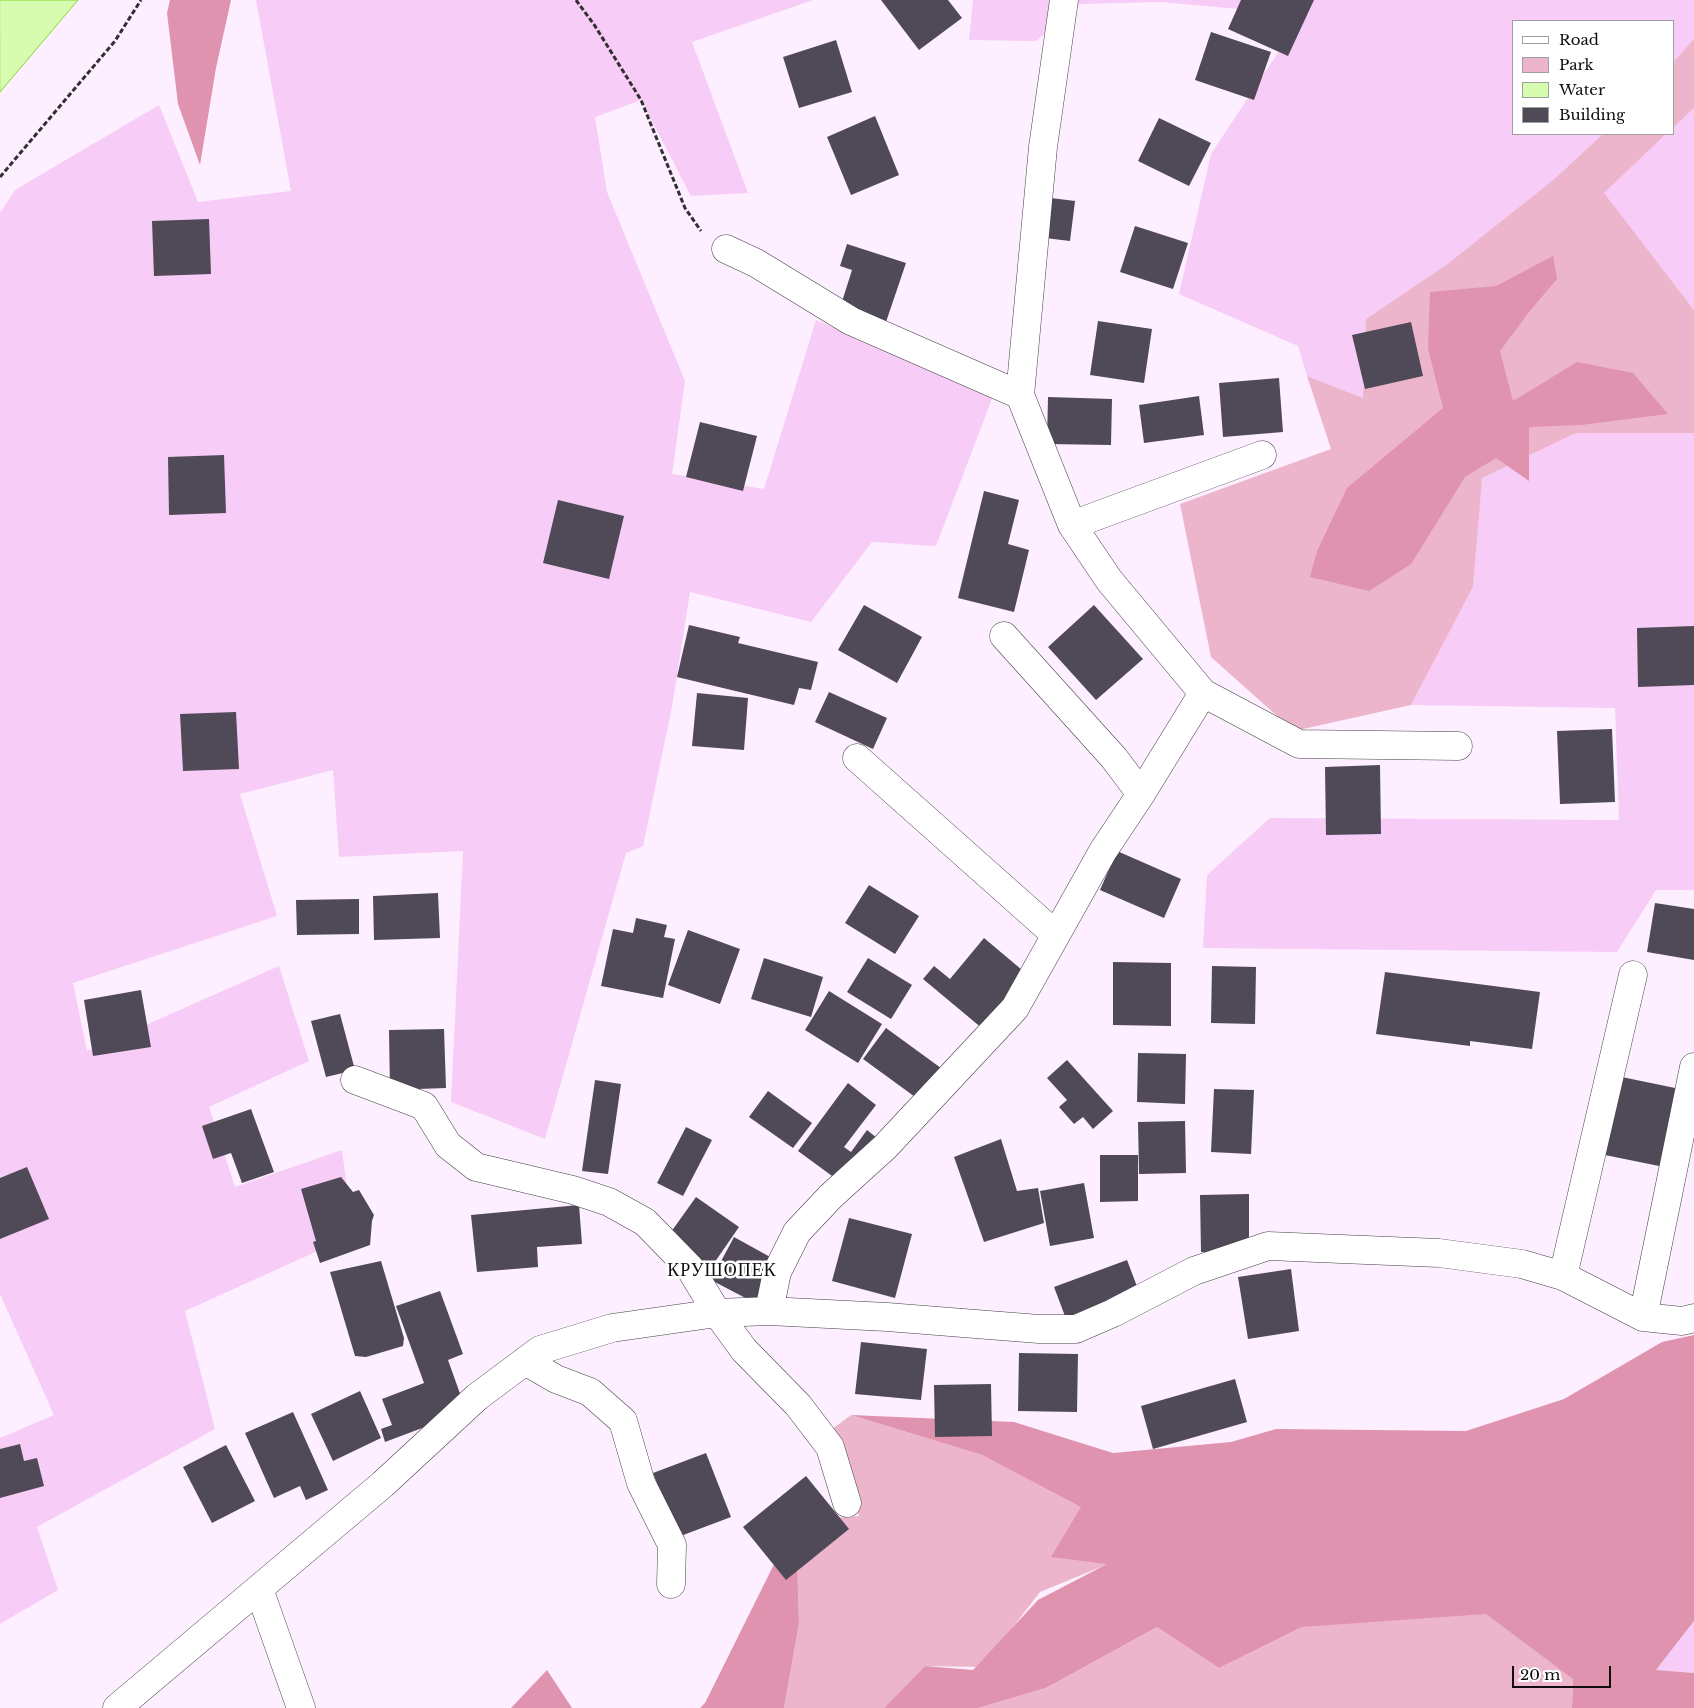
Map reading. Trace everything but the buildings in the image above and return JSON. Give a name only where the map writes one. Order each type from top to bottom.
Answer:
[{"type":"street","points":[[1064,0],[1043,147],[1020,395],[1072,525],[1109,580],[1203,693],[1299,744],[1458,746]]},
{"type":"street","points":[[726,249],[756,263],[851,321],[1020,395]]},
{"type":"street","points":[[1072,525],[1262,455]]},
{"type":"street","points":[[1004,636],[1114,758],[1141,794]]},
{"type":"street","points":[[769,1311],[777,1272],[797,1232],[831,1196],[885,1147],[1015,1008],[1102,851],[1141,794],[1203,693]]},
{"type":"street","points":[[857,758],[1056,935]]},
{"type":"street","points":[[1563,1276],[1633,975]]},
{"type":"street","points":[[1642,1317],[1694,1067]]},
{"type":"street","points":[[354,1080],[424,1106],[448,1145],[476,1167],[573,1190],[609,1202],[645,1222],[690,1268],[717,1314],[744,1350],[798,1405],[830,1447],[846,1503]]},
{"type":"street","points":[[117,1708],[383,1484],[477,1398],[540,1350],[612,1328],[717,1314],[769,1311],[887,1317],[1039,1329],[1076,1329],[1114,1313],[1194,1272],[1268,1246],[1440,1254],[1522,1264],[1563,1276],[1642,1317],[1682,1321],[1694,1318]]},
{"type":"street","points":[[525,1362],[556,1379],[590,1392],[623,1422],[641,1483],[672,1545],[671,1584]]},
{"type":"street","points":[[259,1589],[301,1708]]},
{"type":"path","points":[[0,177],[115,41],[140,0]]},
{"type":"path","points":[[576,0],[595,26],[641,100],[685,208],[706,238],[726,249]]},
{"type":"shaded area","points":[[170,0],[231,0],[216,68],[200,165],[178,104],[167,13]]},
{"type":"shaded area","points":[[256,0],[813,0],[692,42],[748,193],[691,196],[641,100],[595,117],[607,192],[685,381],[672,474],[764,489],[816,320],[993,396],[936,546],[872,542],[811,622],[690,592],[672,707],[643,846],[626,853],[545,1139],[451,1102],[463,851],[339,857],[333,770],[240,794],[277,916],[73,983],[87,1051],[279,966],[309,1061],[209,1107],[235,1187],[342,1150],[353,1235],[185,1311],[215,1429],[37,1527],[58,1590],[0,1624],[0,1438],[54,1415],[0,1294],[0,213],[15,190],[159,105],[198,202],[291,191]]},
{"type":"shaded area","points":[[973,0],[1694,0],[1694,39],[1674,61],[1674,20],[1512,20],[1512,135],[1602,135],[1553,180],[1446,265],[1366,319],[1363,398],[1307,376],[1298,346],[1179,294],[1211,154],[1287,39],[1261,11],[1161,2],[1080,4],[1036,41],[969,40]]},
{"type":"shaded area","points":[[1694,108],[1694,310],[1603,193],[1665,135],[1674,135],[1674,127]]},
{"type":"shaded area","points":[[1553,256],[1557,279],[1500,351],[1513,401],[1577,362],[1633,373],[1668,414],[1581,425],[1529,427],[1529,481],[1496,458],[1465,477],[1411,564],[1369,591],[1310,577],[1317,551],[1347,488],[1443,408],[1428,349],[1430,292],[1496,286]]},
{"type":"shaded area","points":[[1576,433],[1694,433],[1694,890],[1656,890],[1617,952],[1203,948],[1207,875],[1270,818],[1619,820],[1615,708],[1411,705],[1473,587],[1481,478]]},
{"type":"shaded area","points":[[1694,1335],[1694,1621],[1656,1670],[1694,1673],[1694,1708],[1572,1708],[1573,1679],[1486,1614],[1302,1627],[1219,1668],[1157,1627],[1046,1688],[978,1708],[884,1708],[925,1666],[973,1670],[1038,1600],[1107,1564],[1051,1557],[1081,1507],[982,1455],[851,1415],[1014,1422],[1113,1453],[1231,1442],[1276,1429],[1466,1431],[1564,1399],[1662,1342]]},
{"type":"shaded area","points":[[796,1520],[799,1623],[784,1708],[700,1708],[705,1703]]},
{"type":"shaded area","points":[[1694,1621],[1694,1673],[1656,1670]]},
{"type":"shaded area","points":[[547,1670],[572,1708],[511,1708]]},
{"type":"green space","points":[[1694,39],[1694,108],[1674,127],[1674,61]]},
{"type":"green space","points":[[1602,135],[1665,135],[1604,193],[1694,310],[1694,433],[1576,433],[1482,478],[1473,587],[1411,705],[1294,731],[1211,657],[1180,504],[1331,449],[1307,376],[1363,398],[1366,319],[1446,265],[1553,180]]},
{"type":"green space","points":[[851,1415],[982,1455],[1082,1507],[1108,1564],[1040,1592],[982,1667],[925,1666],[884,1708],[784,1708],[799,1623],[796,1520],[859,1516],[831,1430]]},
{"type":"green space","points":[[1488,1606],[1573,1679],[1572,1708],[978,1708],[1046,1688],[1157,1627],[1219,1668],[1302,1627]]},
{"type":"water","points":[[0,0],[78,0],[0,92]]},
{"type":"district","name":"КРУШОПЕК","points":[[722,1271]]}]
